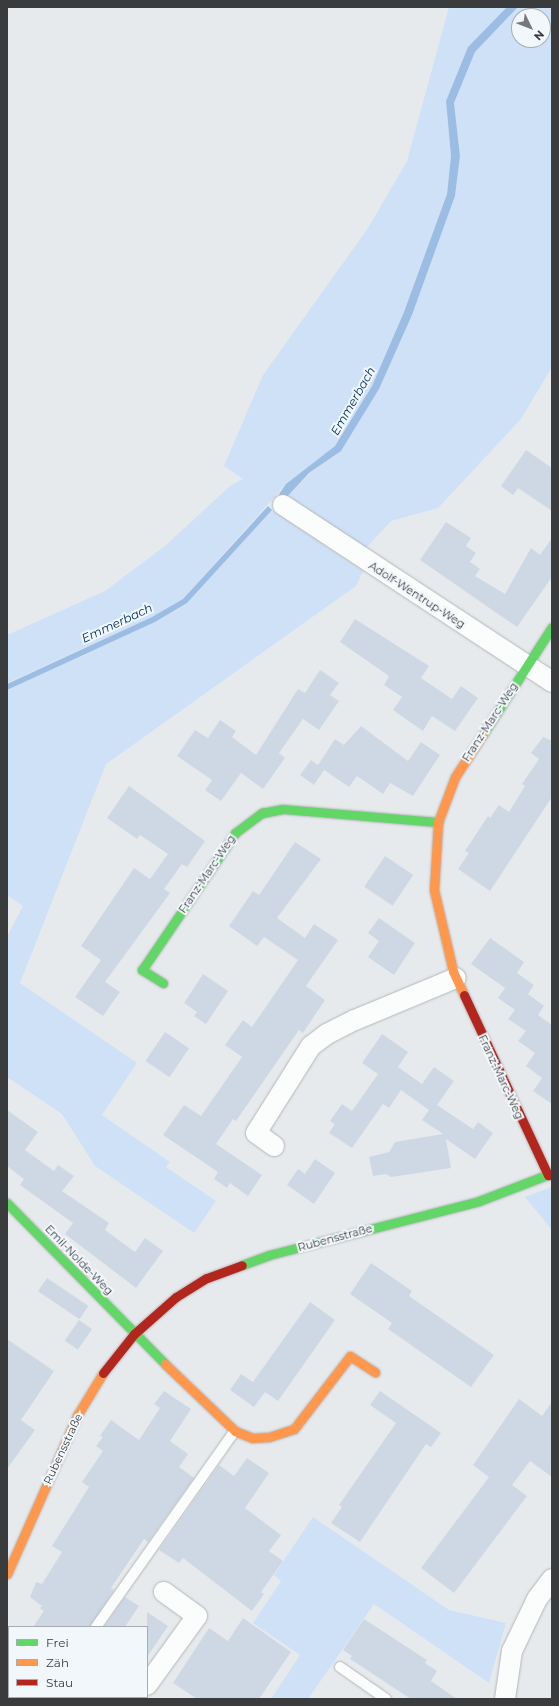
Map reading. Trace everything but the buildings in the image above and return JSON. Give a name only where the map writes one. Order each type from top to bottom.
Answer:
[{"type":"street","name":"Adolf-Wentrup-Weg","points":[[283,505],[552,682]]},
{"type":"street","name":"Franz-Marc-Weg","points":[[550,1174],[456,978],[434,890],[438,822],[456,778],[552,627]]},
{"type":"street","name":"Franz-Marc-Weg","points":[[163,983],[142,970],[235,833],[262,813],[283,809],[438,822]]},
{"type":"street","points":[[274,1146],[256,1133],[311,1046],[327,1034],[355,1020],[456,978]]},
{"type":"street","name":"Rubensstraße","points":[[7,1574],[78,1414],[102,1374],[134,1334],[176,1297],[207,1278],[270,1255],[479,1201],[550,1174]]},
{"type":"street","name":"Emil-Nolde-Weg","points":[[7,1203],[134,1334]]},
{"type":"street","points":[[134,1334],[234,1431],[252,1438],[269,1437],[294,1429],[350,1356],[375,1372]]},
{"type":"street","points":[[506,1699],[512,1651],[537,1599],[552,1579]]},
{"type":"street","points":[[148,1684],[197,1616],[164,1592]]},
{"type":"lane","points":[[97,1626],[234,1431]]},
{"type":"lane","points":[[340,1667],[386,1699]]},
{"type":"shaded area","points":[[449,7],[507,7],[468,47],[446,101],[451,156],[447,194],[404,312],[372,386],[335,446],[286,484],[183,599],[152,617],[7,683],[7,635],[105,591],[165,546],[230,486],[243,479],[224,466],[263,375],[368,228],[407,161]]},
{"type":"shaded area","points":[[552,7],[552,367],[521,419],[438,508],[391,521],[366,548],[285,499],[310,473],[341,451],[379,389],[412,315],[455,196],[460,156],[454,103],[475,52],[511,14],[511,48],[551,48],[551,8],[517,8]]},
{"type":"shaded area","points":[[272,510],[363,571],[356,586],[106,764],[20,983],[137,1063],[102,1115],[170,1162],[166,1167],[216,1201],[194,1233],[95,1166],[62,1114],[7,1077],[7,937],[23,906],[7,895],[7,690],[155,622],[187,603]]},
{"type":"shaded area","points":[[552,1187],[552,1230],[525,1197]]},
{"type":"shaded area","points":[[313,1517],[449,1610],[506,1623],[489,1683],[374,1604],[308,1699],[271,1699],[300,1655],[253,1623],[281,1581],[274,1575]]},
{"type":"water","points":[[507,7],[518,7],[511,8],[511,14],[475,52],[454,103],[460,156],[455,196],[412,315],[379,389],[341,451],[309,473],[285,499],[279,494],[286,484],[335,446],[372,386],[404,312],[447,194],[451,156],[446,101],[468,47]]},
{"type":"water","points":[[268,506],[272,510],[187,603],[155,622],[7,690],[7,684],[152,617],[183,599]]},
{"type":"traffic: fast","points":[[483,734],[552,627]]},
{"type":"traffic: fast","points":[[163,983],[142,970],[235,833],[262,813],[283,809],[438,822]]},
{"type":"traffic: fast","points":[[242,1265],[269,1255],[479,1201],[552,1173]]},
{"type":"traffic: fast","points":[[7,1203],[165,1364]]},
{"type":"traffic: slow","points":[[464,995],[453,971],[434,890],[438,822],[455,777],[483,734]]},
{"type":"traffic: slow","points":[[165,1364],[235,1431],[252,1438],[269,1437],[294,1429],[350,1356],[375,1372]]},
{"type":"traffic: slow","points":[[7,1574],[78,1414],[103,1373]]},
{"type":"traffic: jam","points":[[464,995],[548,1175]]},
{"type":"traffic: jam","points":[[103,1373],[134,1334],[176,1297],[207,1278],[242,1265]]},
{"type":"water label","name":"Emmerbach","points":[[353,401]]},
{"type":"water label","name":"Emmerbach","points":[[117,623]]}]
